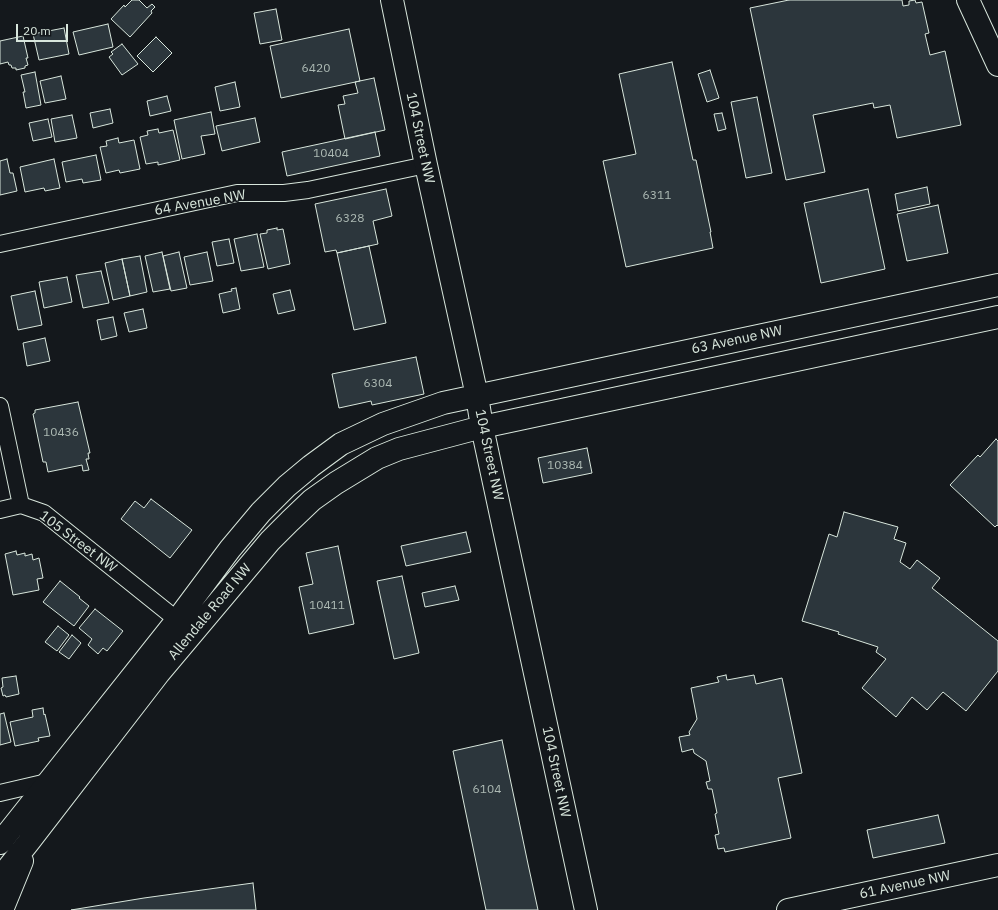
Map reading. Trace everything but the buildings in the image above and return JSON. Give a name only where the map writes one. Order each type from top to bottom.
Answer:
[{"type":"main road","name":"104 Street NW","points":[[392,0],[586,910]]},
{"type":"main road","points":[[968,0],[998,65]]},
{"type":"main road","name":"63 Avenue NW","points":[[476,396],[998,285]]},
{"type":"main road","points":[[482,427],[998,317]]},
{"type":"main road","name":"Allendale Road NW","points":[[0,878],[28,844],[159,673],[230,549],[261,512],[287,486],[341,444],[383,424],[443,403],[476,396]]},
{"type":"main road","name":"Allendale Road NW","points":[[3,832],[185,626],[312,500],[376,458],[399,449],[482,427]]},
{"type":"main road","points":[[2,910],[28,844]]},
{"type":"main road","name":"61 Avenue NW","points":[[788,910],[998,865]]},
{"type":"street","name":"64 Avenue NW","points":[[0,244],[238,193],[284,193],[308,190],[426,165]]},
{"type":"street","name":"105 Street NW","points":[[0,406],[21,505],[44,513],[185,626]]},
{"type":"street","points":[[0,510],[21,505]]},
{"type":"street","points":[[0,792],[48,782]]},
{"type":"street","points":[[3,832],[28,844]]}]
